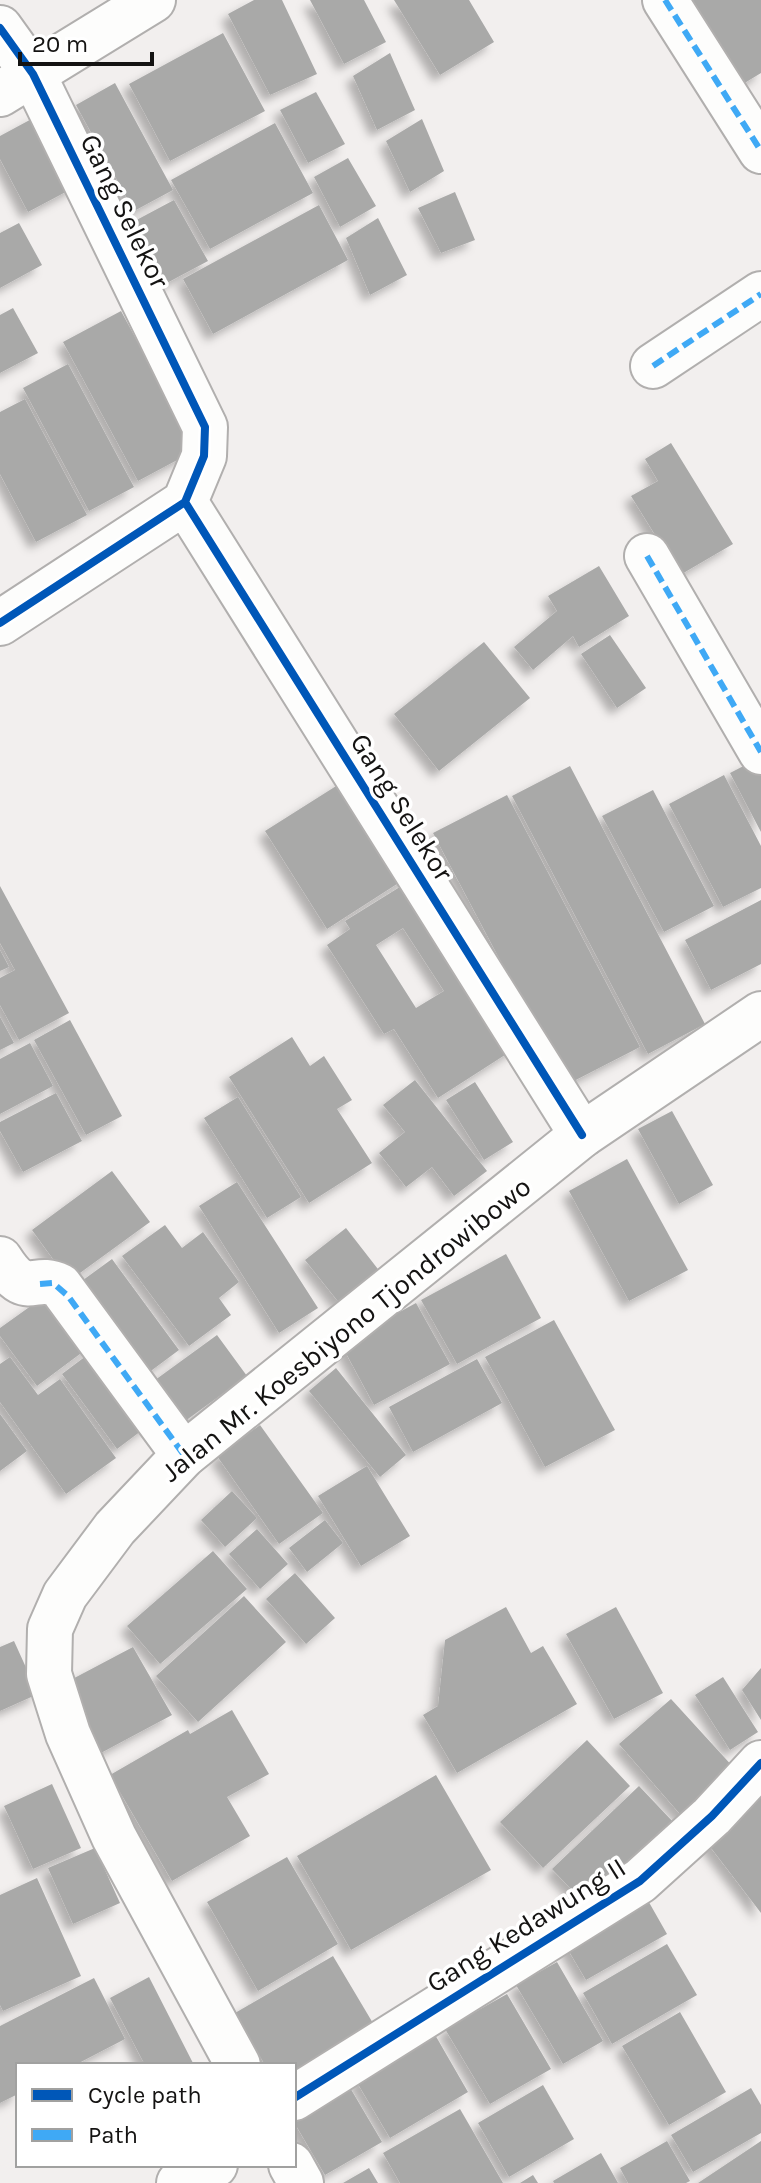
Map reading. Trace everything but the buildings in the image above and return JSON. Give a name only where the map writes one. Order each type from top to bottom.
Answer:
[{"type":"street","points":[[17,84],[153,0]]},
{"type":"street","points":[[665,0],[761,151]]},
{"type":"street","name":"Gang Selekor","points":[[0,28],[17,84],[205,427],[204,456],[185,502],[582,1135]]},
{"type":"street","points":[[653,366],[761,294]]},
{"type":"street","points":[[0,623],[185,502]]},
{"type":"street","points":[[647,556],[761,752]]},
{"type":"street","name":"Jalan Mr. Koesbiyono Tjondrowibowo","points":[[237,2063],[114,1837],[68,1734],[49,1674],[50,1629],[65,1595],[115,1528],[184,1455],[582,1135],[761,1014]]},
{"type":"street","points":[[0,1259],[18,1281],[29,1285],[53,1283],[60,1286],[184,1455]]},
{"type":"street","name":"Gang Kedawung II","points":[[296,2097],[640,1881],[712,1816],[761,1763]]},
{"type":"street","points":[[179,2183],[211,2167]]},
{"type":"marked path","points":[[665,0],[761,151]]},
{"type":"marked path","points":[[653,366],[761,294]]},
{"type":"marked path","points":[[647,556],[761,752]]},
{"type":"marked path","points":[[40,1284],[53,1283],[68,1296],[184,1455]]},
{"type":"cycle path","points":[[0,28],[33,74],[205,427],[204,456],[185,502],[0,623]]},
{"type":"cycle path","points":[[185,502],[582,1135]]},
{"type":"cycle path","points":[[296,2097],[640,1881],[712,1816],[761,1763]]}]
